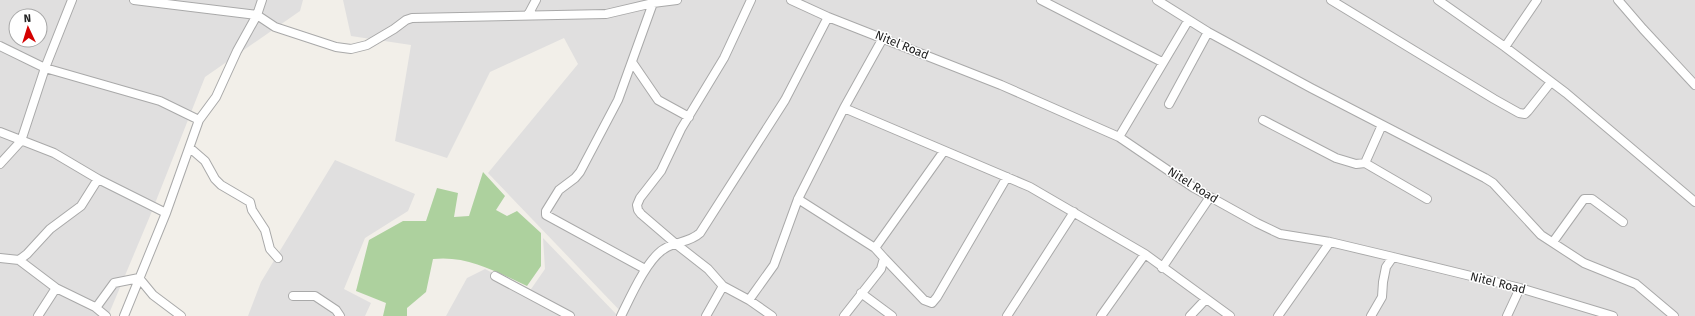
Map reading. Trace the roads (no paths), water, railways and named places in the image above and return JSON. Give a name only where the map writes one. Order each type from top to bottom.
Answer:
[{"type":"street","points":[[0,164],[21,141],[45,68],[72,0]]},
{"type":"street","points":[[134,0],[257,15],[275,27],[336,47],[351,49],[367,45],[394,30],[406,20],[412,18],[606,14],[653,3],[677,0]]},
{"type":"street","points":[[124,316],[166,213],[199,120],[216,96],[237,50],[257,15],[262,0]]},
{"type":"street","points":[[528,15],[536,0]]},
{"type":"street","points":[[751,0],[724,58],[690,117],[681,129],[661,171],[637,204],[638,210],[641,214],[708,269],[723,286],[749,300],[772,316]]},
{"type":"street","name":"Nitel Road","points":[[791,0],[828,17],[1001,85],[1119,137],[1182,180],[1210,197],[1280,234],[1330,242],[1520,288],[1613,316]]},
{"type":"street","points":[[1041,0],[1162,62]]},
{"type":"street","points":[[1157,0],[1188,21],[1208,32],[1485,178],[1493,183],[1535,230],[1584,263],[1636,284],[1674,316]]},
{"type":"street","points":[[1331,0],[1487,95],[1519,112],[1525,114],[1551,82]]},
{"type":"street","points":[[1438,0],[1506,47],[1551,82],[1695,202]]},
{"type":"street","points":[[1506,47],[1537,0]]},
{"type":"street","points":[[1618,0],[1695,85]]},
{"type":"street","points":[[645,269],[546,215],[546,211],[559,190],[575,178],[580,172],[618,100],[653,3]]},
{"type":"street","points":[[621,316],[645,269],[663,249],[693,240],[700,233],[785,100],[828,17]]},
{"type":"street","points":[[1119,137],[1162,62],[1188,21]]},
{"type":"street","points":[[1169,104],[1208,32]]},
{"type":"street","points":[[749,300],[774,265],[798,199],[844,108],[883,38]]},
{"type":"street","points":[[0,46],[11,53],[45,68],[160,101],[199,120]]},
{"type":"street","points":[[632,62],[658,100],[690,117]]},
{"type":"street","points":[[844,108],[1030,187],[1145,254],[1162,268],[1230,316]]},
{"type":"street","points":[[1263,120],[1336,158],[1356,164],[1365,163],[1427,198]]},
{"type":"street","points":[[1365,163],[1382,125]]},
{"type":"street","points":[[0,132],[54,153],[98,179],[166,213]]},
{"type":"street","points":[[190,148],[205,161],[215,179],[221,185],[250,202],[252,210],[265,230],[270,249],[278,258]]},
{"type":"street","points":[[875,248],[944,151]]},
{"type":"street","points":[[798,199],[875,248],[924,300],[932,303],[937,297],[1007,178]]},
{"type":"street","points":[[19,260],[50,229],[80,206],[98,179]]},
{"type":"street","points":[[1162,268],[1210,197]]},
{"type":"street","points":[[1553,242],[1584,199],[1592,199],[1623,222]]},
{"type":"street","points":[[1007,316],[1074,212]]},
{"type":"street","points":[[1278,316],[1330,242]]},
{"type":"street","points":[[1101,316],[1145,254]]},
{"type":"street","points":[[1371,316],[1382,297],[1386,267],[1393,257]]},
{"type":"street","points":[[0,258],[19,260],[56,288],[95,307],[106,316]]},
{"type":"street","points":[[844,316],[881,269],[884,258]]},
{"type":"street","points":[[495,276],[570,316]]},
{"type":"street","points":[[95,307],[114,284],[139,278]]},
{"type":"street","points":[[139,278],[153,295],[181,316]]},
{"type":"street","points":[[706,316],[723,286]]},
{"type":"street","points":[[38,316],[56,288]]},
{"type":"street","points":[[1507,316],[1520,288]]},
{"type":"street","points":[[861,293],[892,316]]},
{"type":"street","points":[[293,296],[315,296],[336,310],[340,316]]},
{"type":"street","points":[[1190,316],[1206,299]]}]
